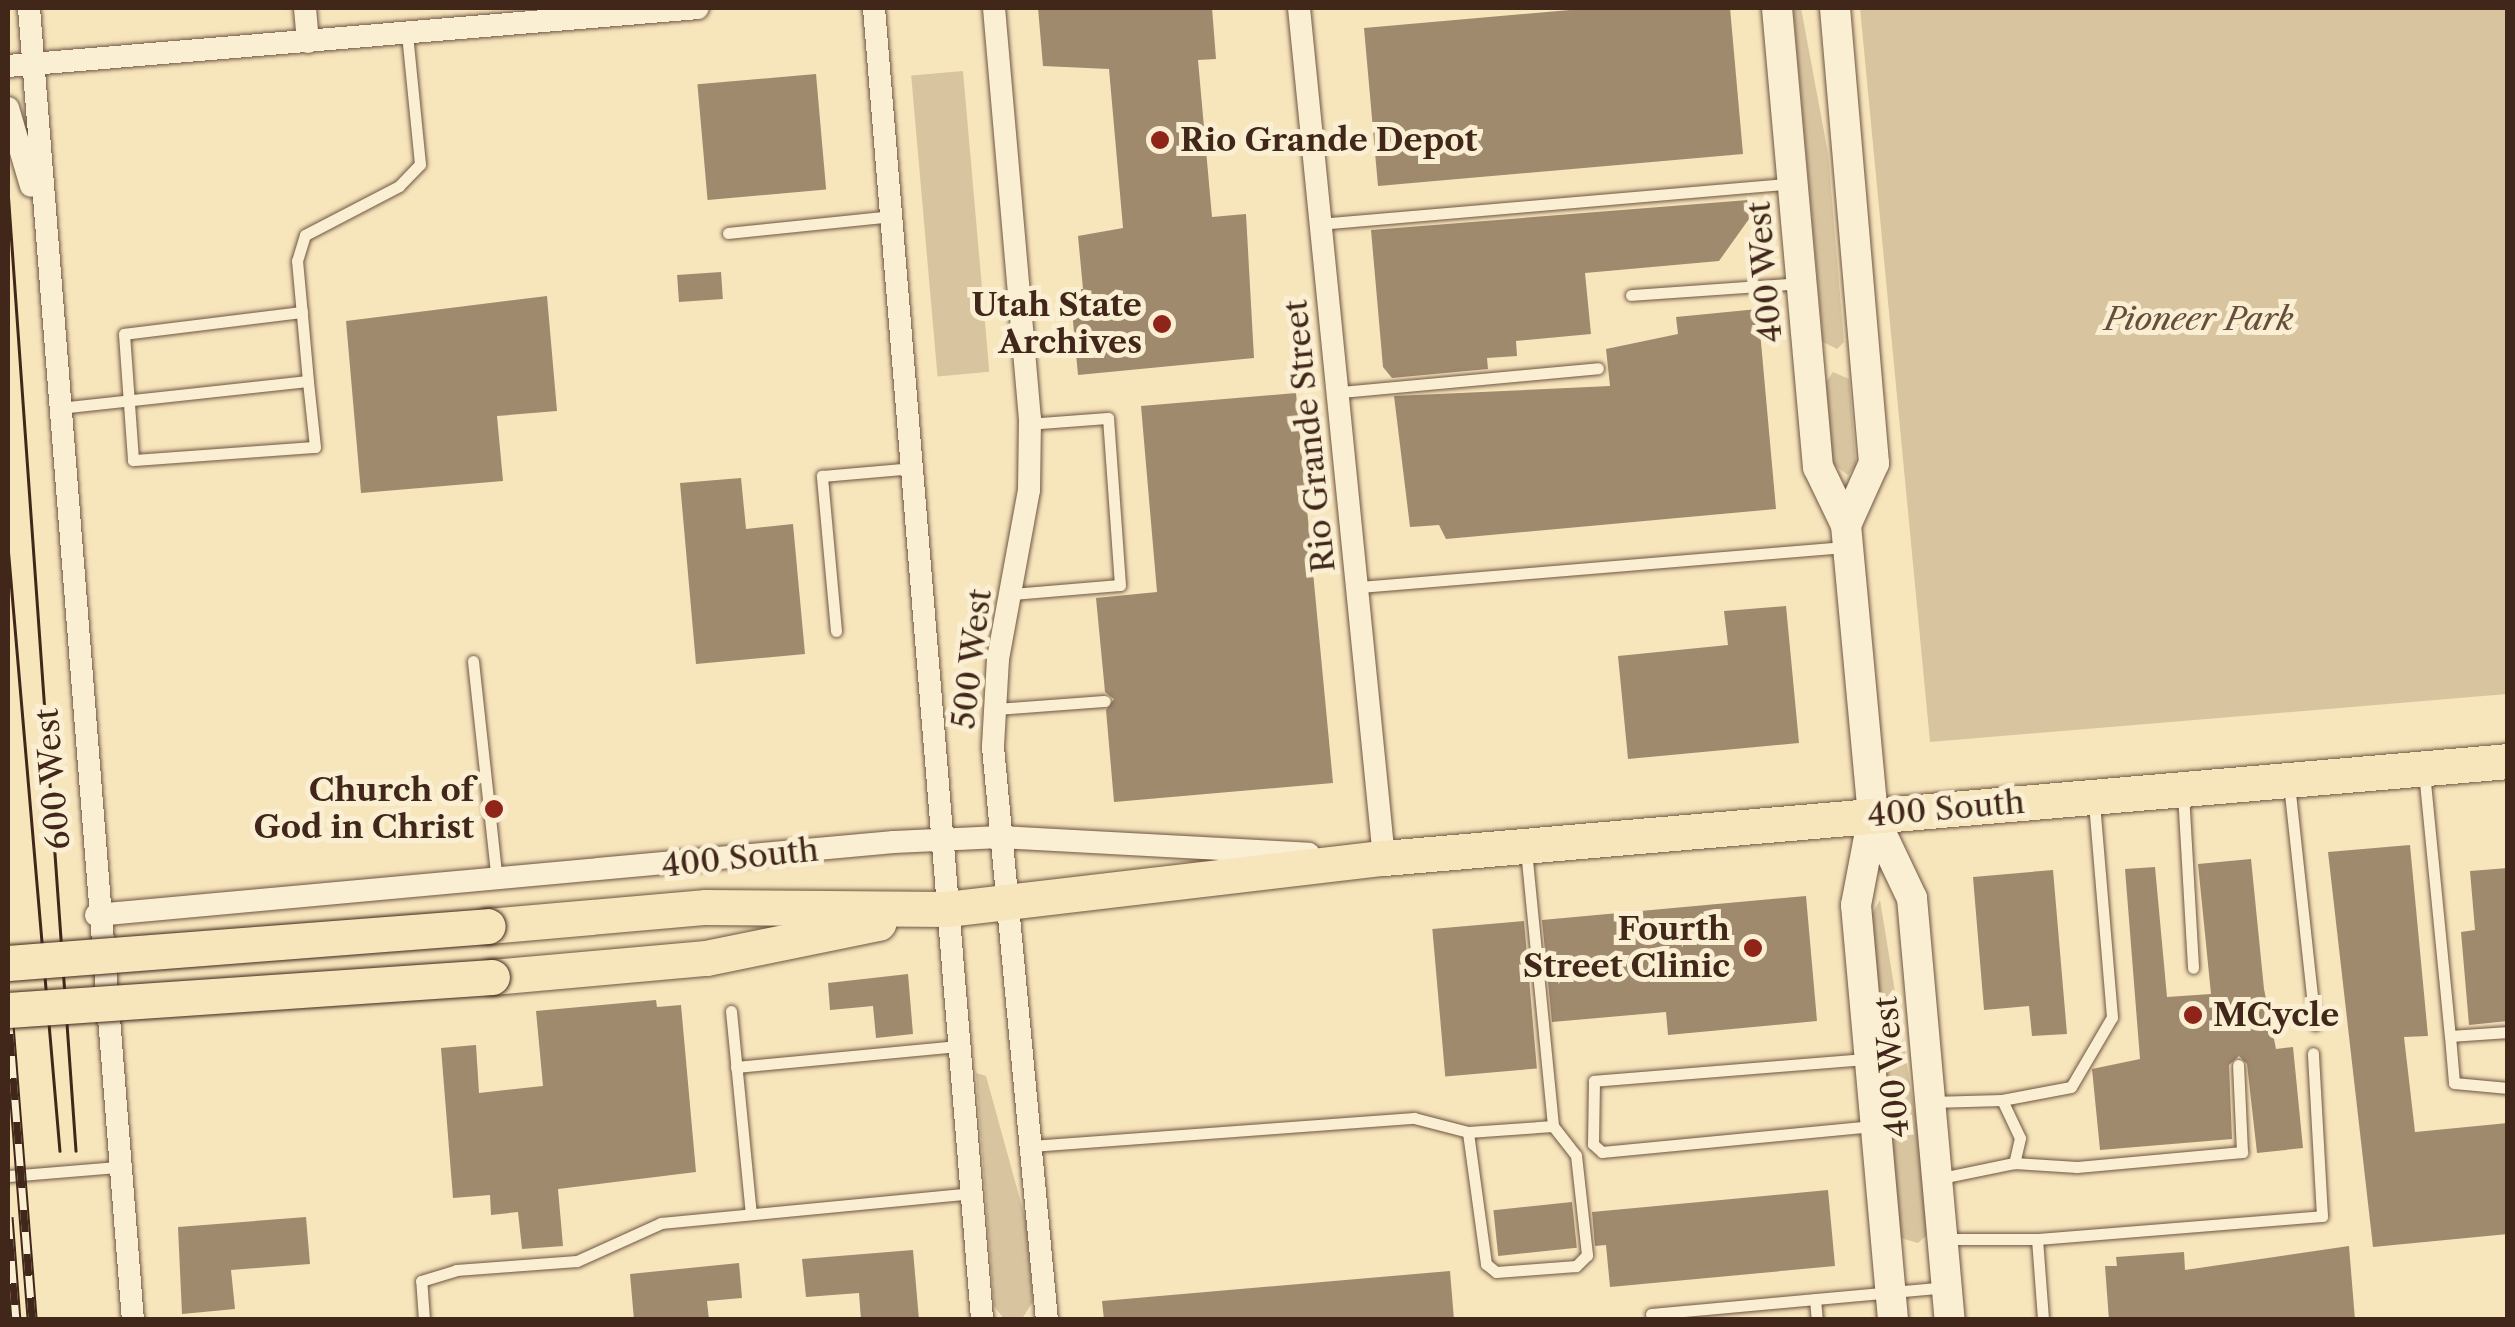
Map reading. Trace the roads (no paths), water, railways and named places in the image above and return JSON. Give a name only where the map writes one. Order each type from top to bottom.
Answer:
[{"type":"main road","name":"400 South","points":[[8,963],[706,907],[947,909],[1384,858],[2508,761]]},
{"type":"main road","name":"400 South","points":[[8,1010],[492,977],[706,958],[947,909]]},
{"type":"street","name":"600 West","points":[[29,8],[42,234],[96,915],[133,1320]]},
{"type":"street","points":[[305,8],[308,42]]},
{"type":"street","points":[[8,66],[698,8]]},
{"type":"street","name":"500 West","points":[[874,8],[982,1320]]},
{"type":"street","name":"500 West","points":[[994,8],[1030,424],[1012,594],[992,710],[1006,904],[1047,1320]]},
{"type":"street","name":"Rio Grande Street","points":[[1299,8],[1318,224],[1341,392],[1384,858]]},
{"type":"street","name":"400 West","points":[[1777,8],[1818,468],[1847,536],[1874,816],[1856,905],[1892,1306]]},
{"type":"street","name":"400 West","points":[[1835,8],[1874,463],[1847,536]]},
{"type":"street","name":"600 West","points":[[8,108],[42,234]]},
{"type":"street","name":"400 West","points":[[1874,816],[1912,898],[1950,1320]]},
{"type":"street","name":"400 South","points":[[96,915],[1000,837],[1384,858]]},
{"type":"lane","points":[[302,312],[124,334],[133,460],[314,447],[302,312],[305,235],[400,186],[420,164],[407,34]]},
{"type":"lane","points":[[1318,224],[1792,183]]},
{"type":"lane","points":[[728,233],[892,216]]},
{"type":"lane","points":[[1631,295],[1801,282]]},
{"type":"lane","points":[[1341,392],[1598,368]]},
{"type":"lane","points":[[56,408],[308,382]]},
{"type":"lane","points":[[1012,594],[1120,585],[1108,418],[1030,424]]},
{"type":"lane","points":[[836,630],[822,476],[914,468]]},
{"type":"lane","points":[[1359,587],[1847,536]]},
{"type":"lane","points":[[474,662],[497,882]]},
{"type":"lane","points":[[992,710],[1106,701]]},
{"type":"lane","points":[[2424,768],[2454,1082],[2508,1088]]},
{"type":"lane","points":[[2288,780],[2315,1025]]},
{"type":"lane","points":[[2183,789],[2194,968]]},
{"type":"lane","points":[[1931,1102],[2002,1100],[2071,1087],[2112,1017],[2094,797]]},
{"type":"lane","points":[[1468,1132],[1486,1264],[1496,1272],[1576,1266],[1586,1256],[1576,1155],[1553,1126],[1526,846]]},
{"type":"lane","points":[[731,1011],[751,1214]]},
{"type":"lane","points":[[2450,1036],[2508,1032]]},
{"type":"lane","points":[[736,1068],[958,1046]]},
{"type":"lane","points":[[1942,1239],[2036,1239],[2322,1216],[2313,1053]]},
{"type":"lane","points":[[1870,1059],[1594,1080],[1588,1092],[1602,1152],[1876,1125]]},
{"type":"lane","points":[[1937,1178],[2014,1163],[2077,1168],[2242,1152],[2238,1065]]},
{"type":"lane","points":[[2002,1100],[2016,1114],[2014,1163]]},
{"type":"lane","points":[[1031,1146],[1414,1118],[1468,1132],[1553,1126]]},
{"type":"lane","points":[[8,1176],[118,1167]]},
{"type":"lane","points":[[424,1320],[420,1281],[577,1260],[630,1230],[971,1193]]},
{"type":"lane","points":[[2036,1239],[2043,1318]]},
{"type":"lane","points":[[1651,1314],[1815,1299],[1892,1306],[1947,1287]]},
{"type":"lane","points":[[1815,1299],[1817,1320]]},
{"type":"tram line","points":[[8,190],[76,1151]]},
{"type":"tram line","points":[[8,546],[60,1151]]},
{"type":"railway","points":[[8,1012],[32,1320]]},
{"type":"railway","points":[[8,1217],[16,1320]]},
{"type":"place","name":"Rio Grande Depot","points":[[1160,140]]},
{"type":"place","name":"Utah State Archives","points":[[1162,324]]},
{"type":"place","name":"Church of God in Christ","points":[[494,809]]},
{"type":"place","name":"Fourth Street Clinic","points":[[1753,948]]},
{"type":"place","name":"MCycle","points":[[2193,1015]]},
{"type":"park label","name":"Pioneer Park","points":[[2199,319]]}]
